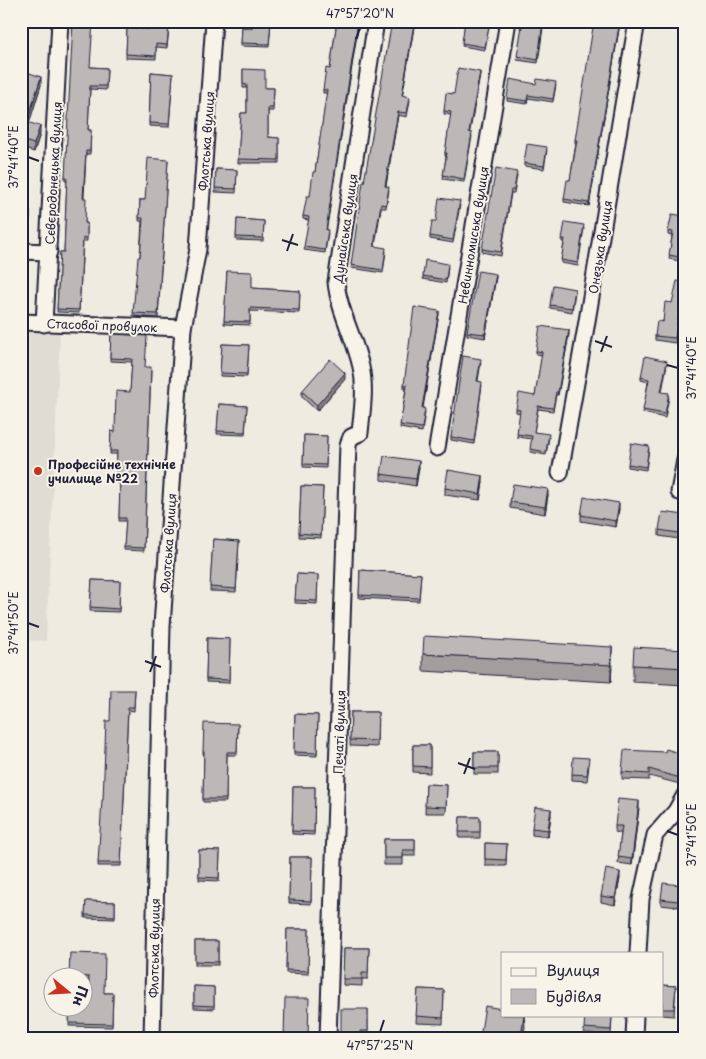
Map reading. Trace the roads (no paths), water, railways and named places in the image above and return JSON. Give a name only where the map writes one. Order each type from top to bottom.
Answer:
[{"type":"street","name":"Сєвєродонецька вулиця","points":[[44,324],[60,21]]},
{"type":"street","name":"Флотська вулиця","points":[[152,1038],[162,626],[183,328],[198,249],[214,21]]},
{"type":"street","name":"Дунайська вулиця","points":[[360,433],[364,389],[361,366],[338,299],[336,282],[376,21]]},
{"type":"street","name":"Невинномиська вулиця","points":[[437,448],[508,21]]},
{"type":"street","name":"Онезька вулиця","points":[[560,473],[588,318],[637,21]]},
{"type":"street","points":[[21,251],[49,252]]},
{"type":"street","name":"Стасової провулок","points":[[21,322],[183,328]]},
{"type":"street","name":"Печаті вулиця","points":[[328,1038],[348,445],[351,437],[360,433]]},
{"type":"street","points":[[679,492],[685,460]]},
{"type":"street","points":[[638,952],[641,899],[655,835],[676,811],[685,795]]},
{"type":"street","points":[[634,1038],[635,1016]]},
{"type":"place","name":"Професійне технічне училище №22","points":[[38,471]]}]
